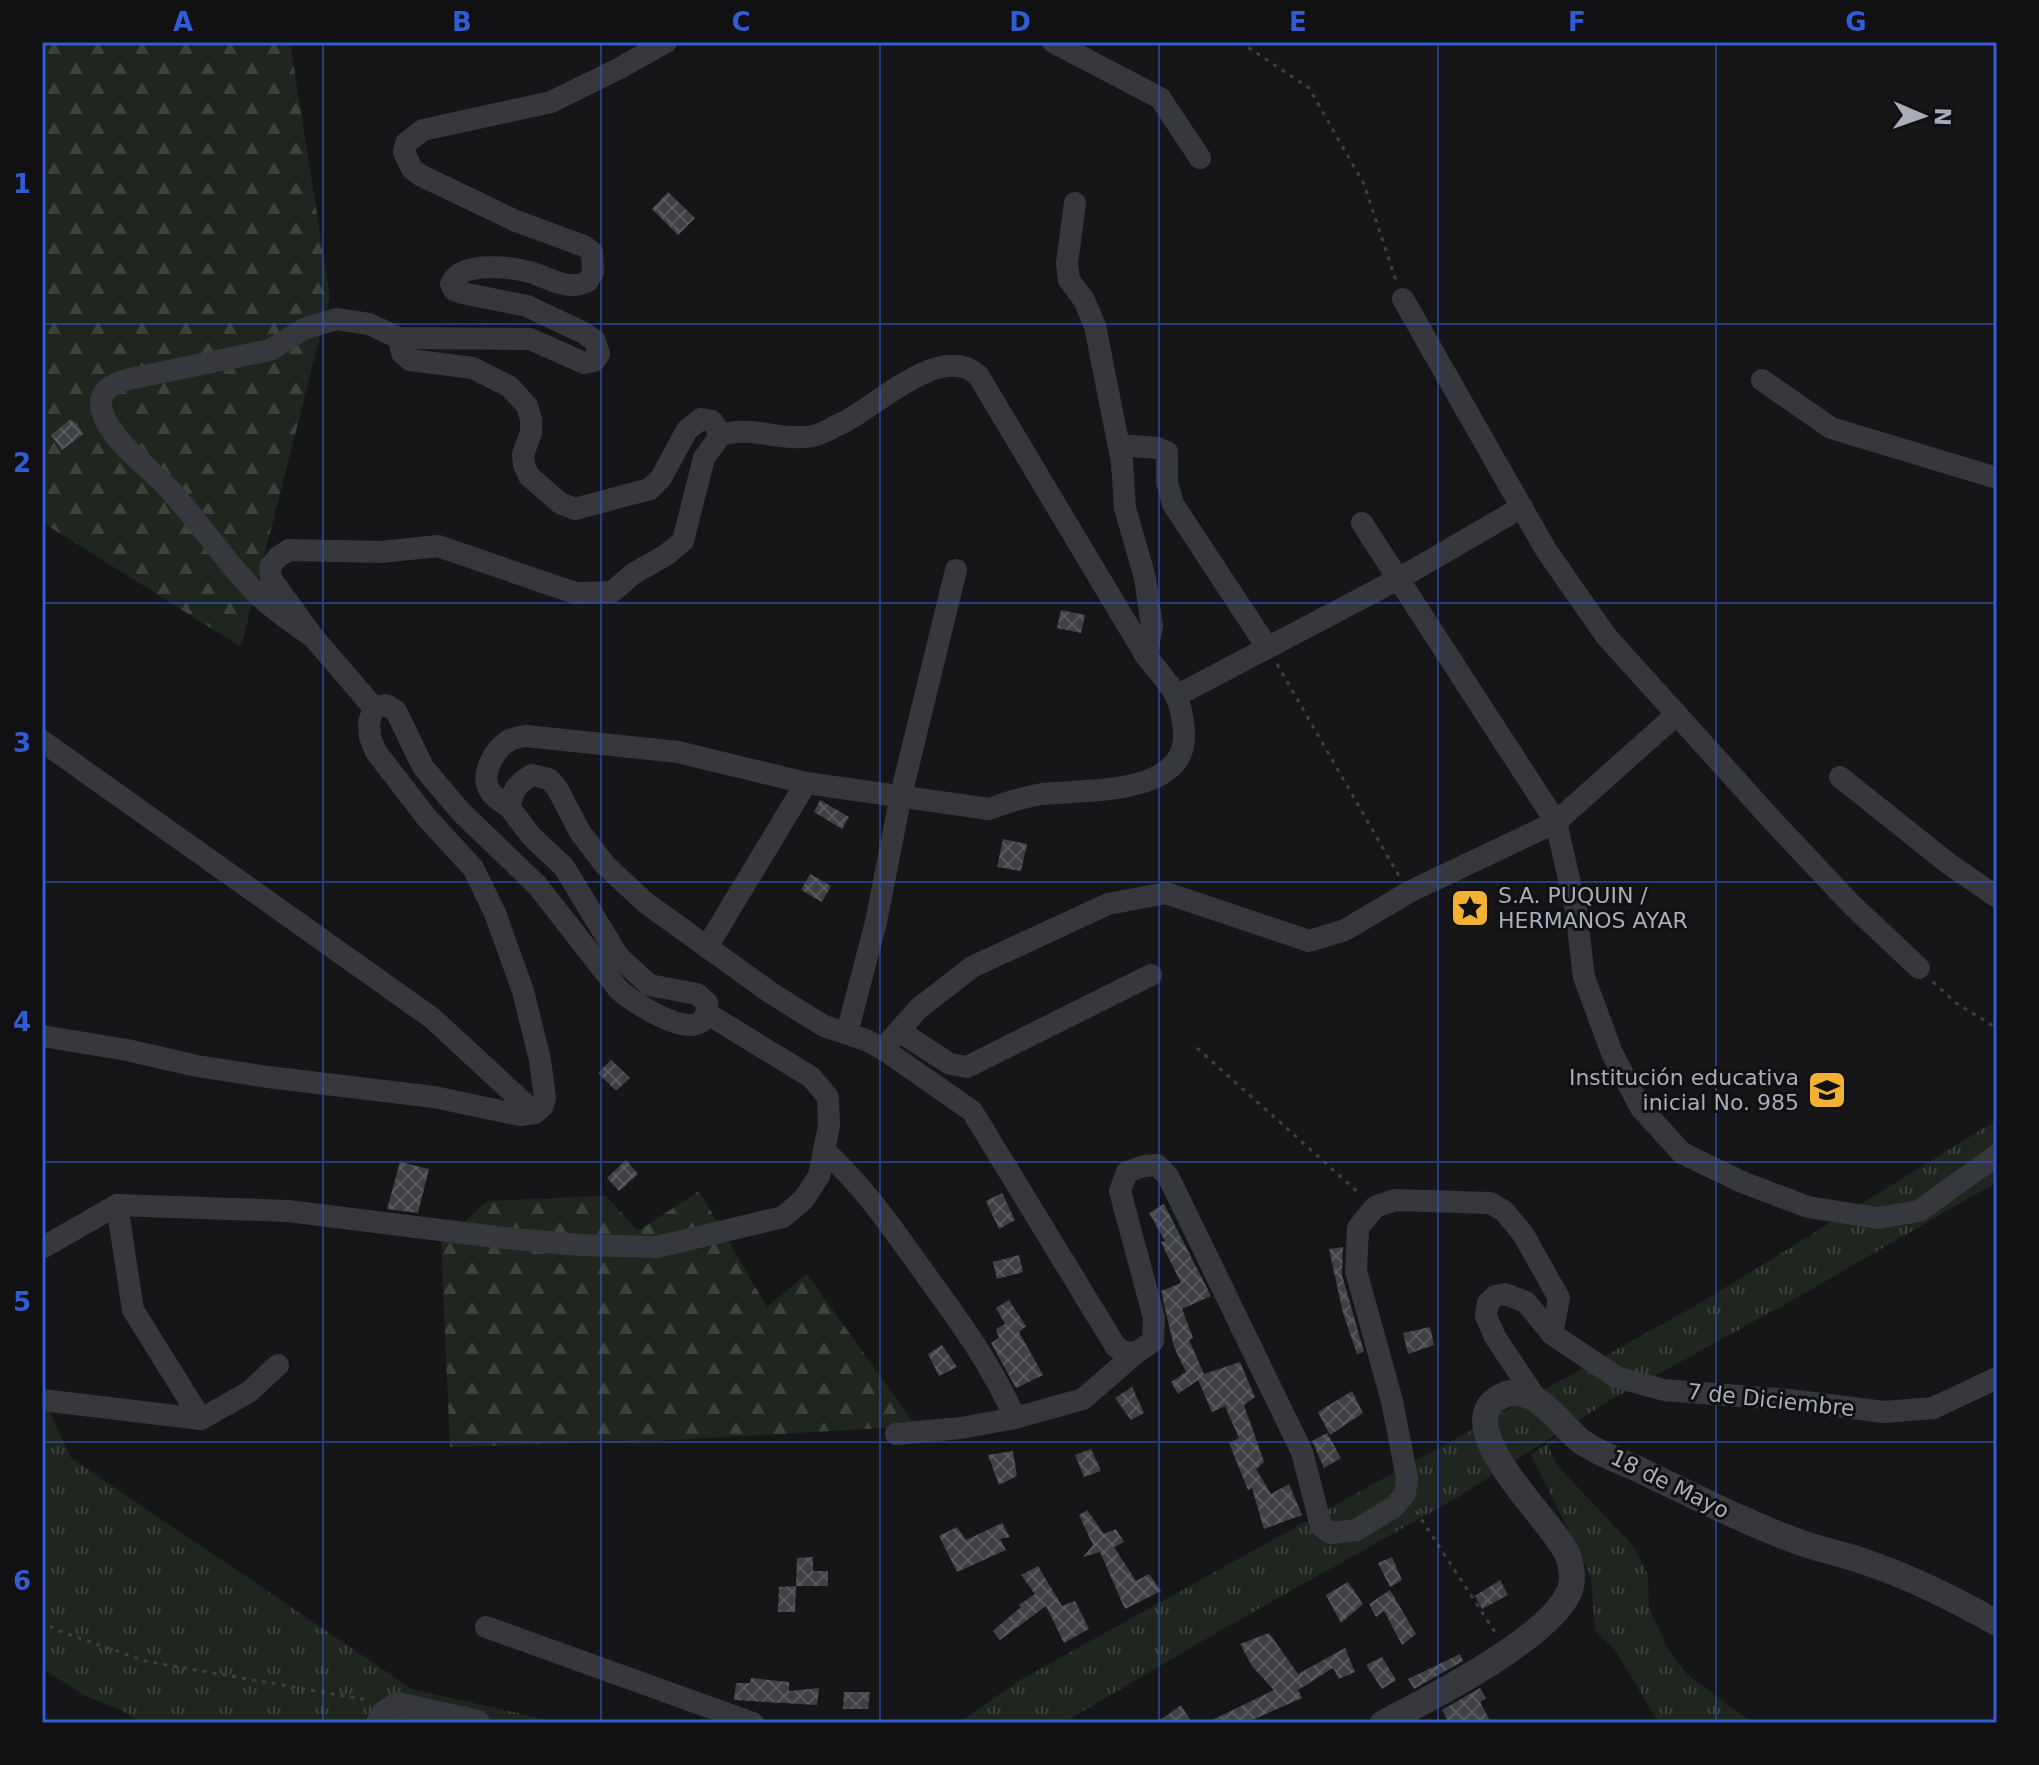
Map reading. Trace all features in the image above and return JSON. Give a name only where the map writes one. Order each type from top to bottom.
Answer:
[{"type":"street","points":[[314,638],[258,595],[170,490],[108,427],[101,409],[102,396],[113,383],[270,350],[304,329],[336,319],[369,324],[399,338],[530,339],[584,363],[594,361],[599,354],[595,341],[584,333],[527,306],[462,293],[454,290],[451,284],[454,277],[464,271],[489,267],[528,272],[574,286],[588,281],[593,272],[592,252],[584,246],[516,221],[420,175],[412,169],[404,152],[406,143],[423,130],[551,102],[666,42]]},
{"type":"street","points":[[1053,42],[1160,98],[1200,158]]},
{"type":"street","points":[[1075,203],[1067,263],[1069,280],[1084,300],[1095,326],[1119,445],[1125,508],[1145,578],[1152,626],[1146,656]]},
{"type":"street","points":[[1403,299],[1546,550],[1606,636],[1852,905],[1919,968]]},
{"type":"street","points":[[399,338],[402,353],[410,360],[473,368],[510,387],[527,406],[531,419],[531,433],[523,454],[529,476],[560,503],[575,509],[650,489],[661,478],[687,430],[701,419],[712,421],[721,435]]},
{"type":"street","points":[[959,364],[969,367],[978,375],[1089,564],[1146,656],[1176,696],[1184,740],[1181,754],[1170,768],[1124,789],[1044,794],[1015,799],[989,809],[806,783],[678,752],[526,736],[510,740],[491,760],[486,776],[490,791],[510,808],[531,836],[564,867],[618,956],[649,985],[697,994],[707,1003],[708,1014],[702,1021],[691,1025],[673,1023],[634,1003],[619,990],[537,885],[461,812],[423,767],[396,711],[386,705],[374,708],[314,638],[271,579],[270,567],[289,550],[381,552],[438,546],[575,593],[612,592],[683,541],[704,458],[721,435],[735,432],[814,436],[845,422],[902,385],[939,366],[959,364]]},
{"type":"street","points":[[1762,380],[1831,428],[1997,478]]},
{"type":"street","points":[[1119,445],[1157,448],[1167,452],[1167,482],[1173,504],[1267,647]]},
{"type":"street","points":[[1176,696],[1400,578],[1522,507]]},
{"type":"street","points":[[1362,523],[1556,822],[1576,910],[1584,977],[1612,1053],[1641,1108],[1682,1153],[1742,1182],[1808,1207],[1878,1218],[1919,1211],[1997,1155]]},
{"type":"street","points":[[847,1033],[876,922],[901,795],[956,570]]},
{"type":"street","points":[[43,1034],[240,1073],[434,1097],[520,1115],[535,1113],[542,1107],[545,1098],[540,1060],[523,991],[495,913],[473,868],[427,818],[376,752],[370,737],[369,722],[374,708]]},
{"type":"street","points":[[883,1049],[918,1009],[972,967],[1108,904],[1166,893],[1309,941],[1345,930],[1409,892],[1556,822],[1677,714]]},
{"type":"street","points":[[42,741],[432,1018],[535,1113]]},
{"type":"street","points":[[510,808],[512,792],[519,784],[532,775],[549,779],[580,832],[605,865],[646,903],[824,1026],[883,1049],[972,1111],[1116,1347],[1124,1352],[1136,1353]]},
{"type":"street","points":[[1840,777],[1949,864],[1997,897]]},
{"type":"street","points":[[707,947],[806,783]]},
{"type":"street","points":[[899,1031],[950,1064],[967,1067],[1151,975]]},
{"type":"street","points":[[42,1248],[117,1205],[288,1211],[504,1238],[580,1245],[657,1247],[783,1217],[812,1189],[819,1176],[826,1152],[828,1097],[811,1077],[708,1014]]},
{"type":"street","points":[[826,1152],[875,1206],[970,1334],[998,1380],[1015,1418]]},
{"type":"street","points":[[896,1434],[961,1428],[1015,1418],[1083,1399],[1153,1341],[1154,1318],[1120,1191],[1127,1172],[1144,1166],[1157,1165],[1168,1176],[1302,1452],[1321,1526],[1331,1533],[1356,1530],[1394,1507],[1405,1494],[1407,1478],[1392,1401],[1356,1271],[1358,1228],[1375,1207],[1395,1200],[1468,1201],[1490,1203],[1504,1211],[1523,1234],[1559,1298],[1552,1334]]},
{"type":"street","points":[[117,1205],[133,1310],[201,1419]]},
{"type":"street","name":"18 de Mayo","points":[[1552,1334],[1526,1302],[1517,1297],[1505,1294],[1495,1296],[1488,1303],[1486,1316],[1495,1337],[1535,1397],[1583,1443],[1749,1522],[1933,1588],[1997,1623]]},
{"type":"street","name":"7 de Diciembre","points":[[1552,1334],[1616,1377],[1664,1390],[1789,1400],[1884,1412],[1933,1408],[1997,1378]]},
{"type":"street","points":[[42,1400],[201,1419],[249,1392],[278,1365]]},
{"type":"street","points":[[1383,1723],[1508,1652],[1544,1624],[1571,1589],[1568,1554],[1497,1459],[1485,1420],[1489,1407],[1498,1398],[1516,1394],[1535,1397]]},
{"type":"street","points":[[486,1627],[753,1723]]},
{"type":"street","points":[[388,1714],[477,1723]]},
{"type":"path","points":[[1240,42],[1309,88],[1364,184],[1403,299]]},
{"type":"path","points":[[1267,647],[1409,892]]},
{"type":"path","points":[[1919,968],[1956,1003],[1997,1028]]},
{"type":"path","points":[[1197,1048],[1375,1207]]},
{"type":"path","points":[[1405,1494],[1508,1652]]},
{"type":"path","points":[[42,1620],[54,1629],[145,1661],[388,1714]]},
{"type":"green space","points":[[42,42],[290,42],[330,297],[241,647],[42,522]]},
{"type":"green space","points":[[1997,1120],[1997,1182],[1602,1405],[1458,1497],[1063,1723],[958,1723],[1020,1680],[1702,1302]]},
{"type":"green space","points":[[699,1191],[767,1307],[807,1274],[916,1426],[658,1441],[450,1447],[441,1243],[487,1201],[606,1196],[638,1231]]},
{"type":"green space","points":[[42,1394],[71,1458],[412,1689],[562,1723],[142,1723],[123,1711],[83,1695],[42,1668]]},
{"type":"green space","points":[[1569,1428],[1571,1431],[1549,1446],[1555,1463],[1634,1547],[1648,1575],[1649,1608],[1668,1649],[1687,1674],[1753,1723],[1659,1723],[1615,1650],[1595,1631],[1591,1576],[1531,1455]]},
{"type":"building","points":[[668,192],[695,218],[678,235],[652,209]]},
{"type":"building","points":[[71,419],[83,434],[62,450],[51,435]]},
{"type":"building","points":[[1061,610],[1085,615],[1081,633],[1057,628]]},
{"type":"building","points":[[820,800],[849,817],[842,829],[814,812]]},
{"type":"building","points":[[1003,839],[1027,844],[1021,871],[997,867]]},
{"type":"building","points":[[810,874],[831,886],[822,902],[801,890]]},
{"type":"building","points":[[611,1060],[630,1078],[616,1091],[598,1073]]},
{"type":"building","points":[[626,1160],[638,1174],[619,1191],[607,1178]]},
{"type":"building","points":[[400,1162],[429,1169],[418,1213],[387,1209]]},
{"type":"building","points":[[1002,1193],[1015,1220],[999,1229],[986,1201]]},
{"type":"building","points":[[1164,1204],[1211,1296],[1182,1309],[1193,1338],[1189,1340],[1204,1374],[1240,1362],[1255,1397],[1244,1405],[1264,1462],[1256,1469],[1271,1494],[1289,1484],[1302,1515],[1264,1529],[1252,1488],[1248,1490],[1229,1443],[1239,1438],[1225,1406],[1212,1412],[1198,1380],[1178,1394],[1171,1382],[1186,1372],[1174,1347],[1161,1291],[1181,1283],[1161,1242],[1165,1241],[1149,1213]]},
{"type":"building","points":[[1343,1247],[1342,1275],[1364,1352],[1357,1354],[1343,1313],[1329,1249]]},
{"type":"building","points":[[1019,1255],[1023,1272],[997,1279],[993,1262]]},
{"type":"building","points":[[1009,1300],[1026,1326],[1019,1332],[1043,1375],[1016,1388],[991,1343],[999,1338],[996,1329],[1005,1324],[996,1308]]},
{"type":"building","points":[[1430,1327],[1434,1345],[1408,1354],[1403,1333]]},
{"type":"building","points":[[942,1345],[957,1367],[939,1376],[928,1354]]},
{"type":"building","points":[[1132,1387],[1144,1413],[1131,1420],[1115,1398]]},
{"type":"building","points":[[1352,1391],[1363,1413],[1330,1435],[1318,1412]]},
{"type":"building","points":[[1327,1433],[1341,1458],[1324,1468],[1312,1441]]},
{"type":"building","points":[[1091,1449],[1101,1471],[1084,1477],[1075,1455]]},
{"type":"building","points":[[1013,1451],[1017,1476],[999,1485],[988,1455]]},
{"type":"building","points":[[1087,1510],[1104,1534],[1116,1529],[1124,1542],[1114,1547],[1136,1581],[1149,1574],[1161,1591],[1125,1609],[1100,1552],[1083,1557],[1093,1545],[1079,1515]]},
{"type":"building","points":[[1002,1523],[1010,1537],[1000,1539],[1006,1550],[957,1572],[939,1536],[957,1527],[966,1540]]},
{"type":"building","points":[[813,1557],[813,1571],[828,1571],[828,1586],[796,1586],[797,1558]]},
{"type":"building","points":[[1392,1557],[1402,1580],[1390,1587],[1378,1563]]},
{"type":"building","points":[[1038,1566],[1062,1606],[1075,1601],[1089,1629],[1064,1643],[1046,1606],[1000,1640],[993,1631],[1035,1594],[1021,1575]]},
{"type":"building","points":[[1500,1580],[1508,1595],[1482,1609],[1475,1596]]},
{"type":"building","points":[[1348,1582],[1363,1604],[1341,1623],[1326,1595]]},
{"type":"building","points":[[796,1586],[795,1612],[778,1612],[779,1587]]},
{"type":"building","points":[[1390,1590],[1416,1634],[1402,1645],[1384,1611],[1376,1617],[1369,1604]]},
{"type":"building","points":[[1269,1633],[1298,1674],[1345,1648],[1355,1672],[1339,1679],[1333,1668],[1298,1690],[1302,1698],[1245,1723],[1206,1723],[1274,1690],[1252,1666],[1240,1644]]},
{"type":"building","points":[[1460,1654],[1463,1661],[1414,1689],[1408,1679]]},
{"type":"building","points":[[1382,1657],[1396,1680],[1382,1689],[1366,1665]]},
{"type":"building","points":[[751,1678],[789,1682],[789,1691],[819,1688],[817,1705],[734,1700],[736,1683],[750,1683]]},
{"type":"building","points":[[1480,1688],[1486,1698],[1480,1702],[1491,1723],[1449,1723],[1442,1710]]},
{"type":"building","points":[[844,1692],[870,1692],[868,1709],[843,1709]]},
{"type":"building","points":[[1181,1705],[1192,1723],[1156,1723]]},
{"type":"place","name":"S.A. PUQUIN / HERMANOS AYAR","points":[[1470,908]]},
{"type":"place","name":"Institución educativa inicial No. 985","points":[[1827,1090]]}]
